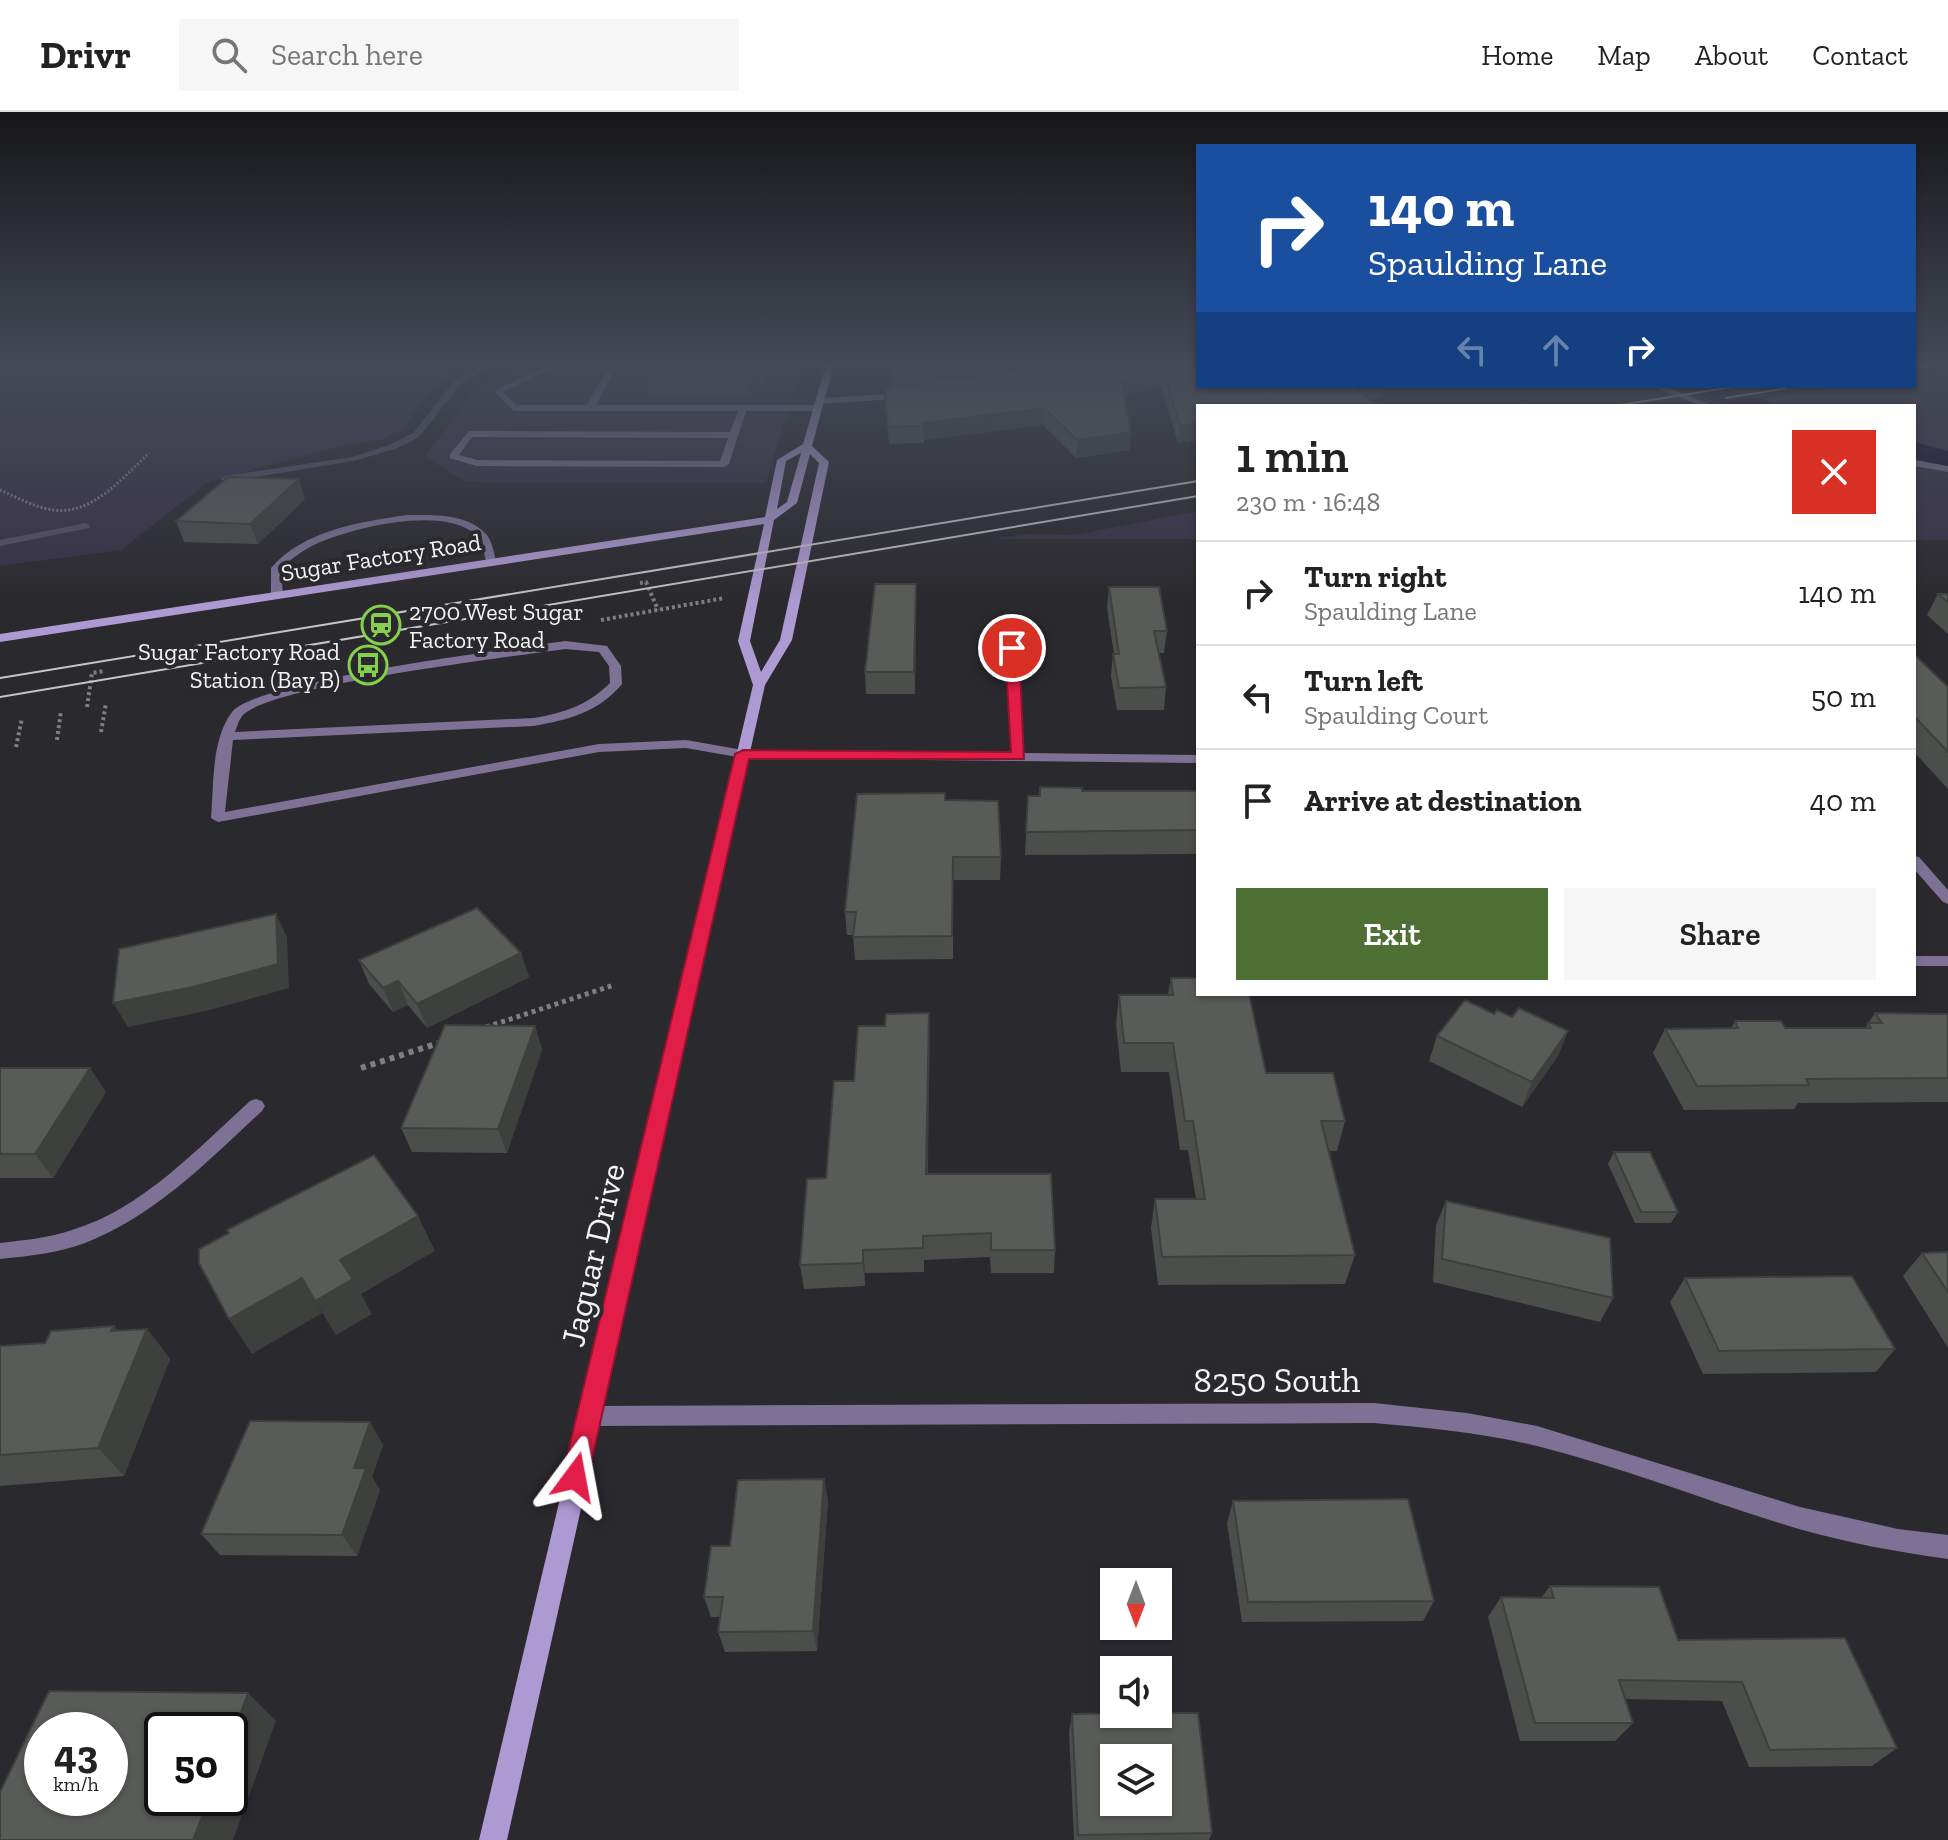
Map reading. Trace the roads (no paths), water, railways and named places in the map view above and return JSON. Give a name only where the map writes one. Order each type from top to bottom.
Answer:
[{"type":"main road","points":[[768,520],[792,503],[807,446]]},
{"type":"main road","points":[[759,685],[744,641],[768,520],[782,460],[807,446]]},
{"type":"main road","name":"Jaguar Drive","points":[[493,1840],[759,685],[786,640],[824,462],[807,446]]},
{"type":"main road","name":"Sugar Factory Road","points":[[0,638],[768,520]]},
{"type":"street","points":[[461,445],[453,456],[476,463],[724,464],[731,445]]},
{"type":"street","points":[[1916,463],[1948,469]]},
{"type":"street","points":[[277,595],[276,568],[288,554],[309,540],[377,523],[439,519],[470,526],[482,534],[491,562]]},
{"type":"street","points":[[1011,620],[1018,756]]},
{"type":"street","points":[[226,736],[534,722],[572,716],[601,701],[616,684],[615,666],[603,649],[565,645],[361,677],[270,696],[241,710],[226,736],[218,818],[599,748],[686,744],[743,754],[1196,759]]},
{"type":"street","points":[[1916,862],[1948,899]]},
{"type":"street","points":[[1916,961],[1948,961]]},
{"type":"street","points":[[0,1251],[48,1247],[93,1234],[130,1214],[256,1106]]},
{"type":"street","name":"8250 South","points":[[589,1416],[1374,1413],[1469,1422],[1558,1441],[1823,1524],[1948,1547]]},
{"type":"waterway","points":[[225,479],[353,459],[397,445]]},
{"type":"waterway","points":[[1916,451],[1948,460]]},
{"type":"waterway","points":[[0,543],[86,526]]},
{"type":"tram line","points":[[0,678],[1196,481]]},
{"type":"tram line","points":[[0,697],[1196,496]]},
{"type":"place","name":"2700 West Sugar Factory Road","points":[[381,625]]},
{"type":"place","name":"Sugar Factory Road Station (Bay B)","points":[[368,665]]}]
